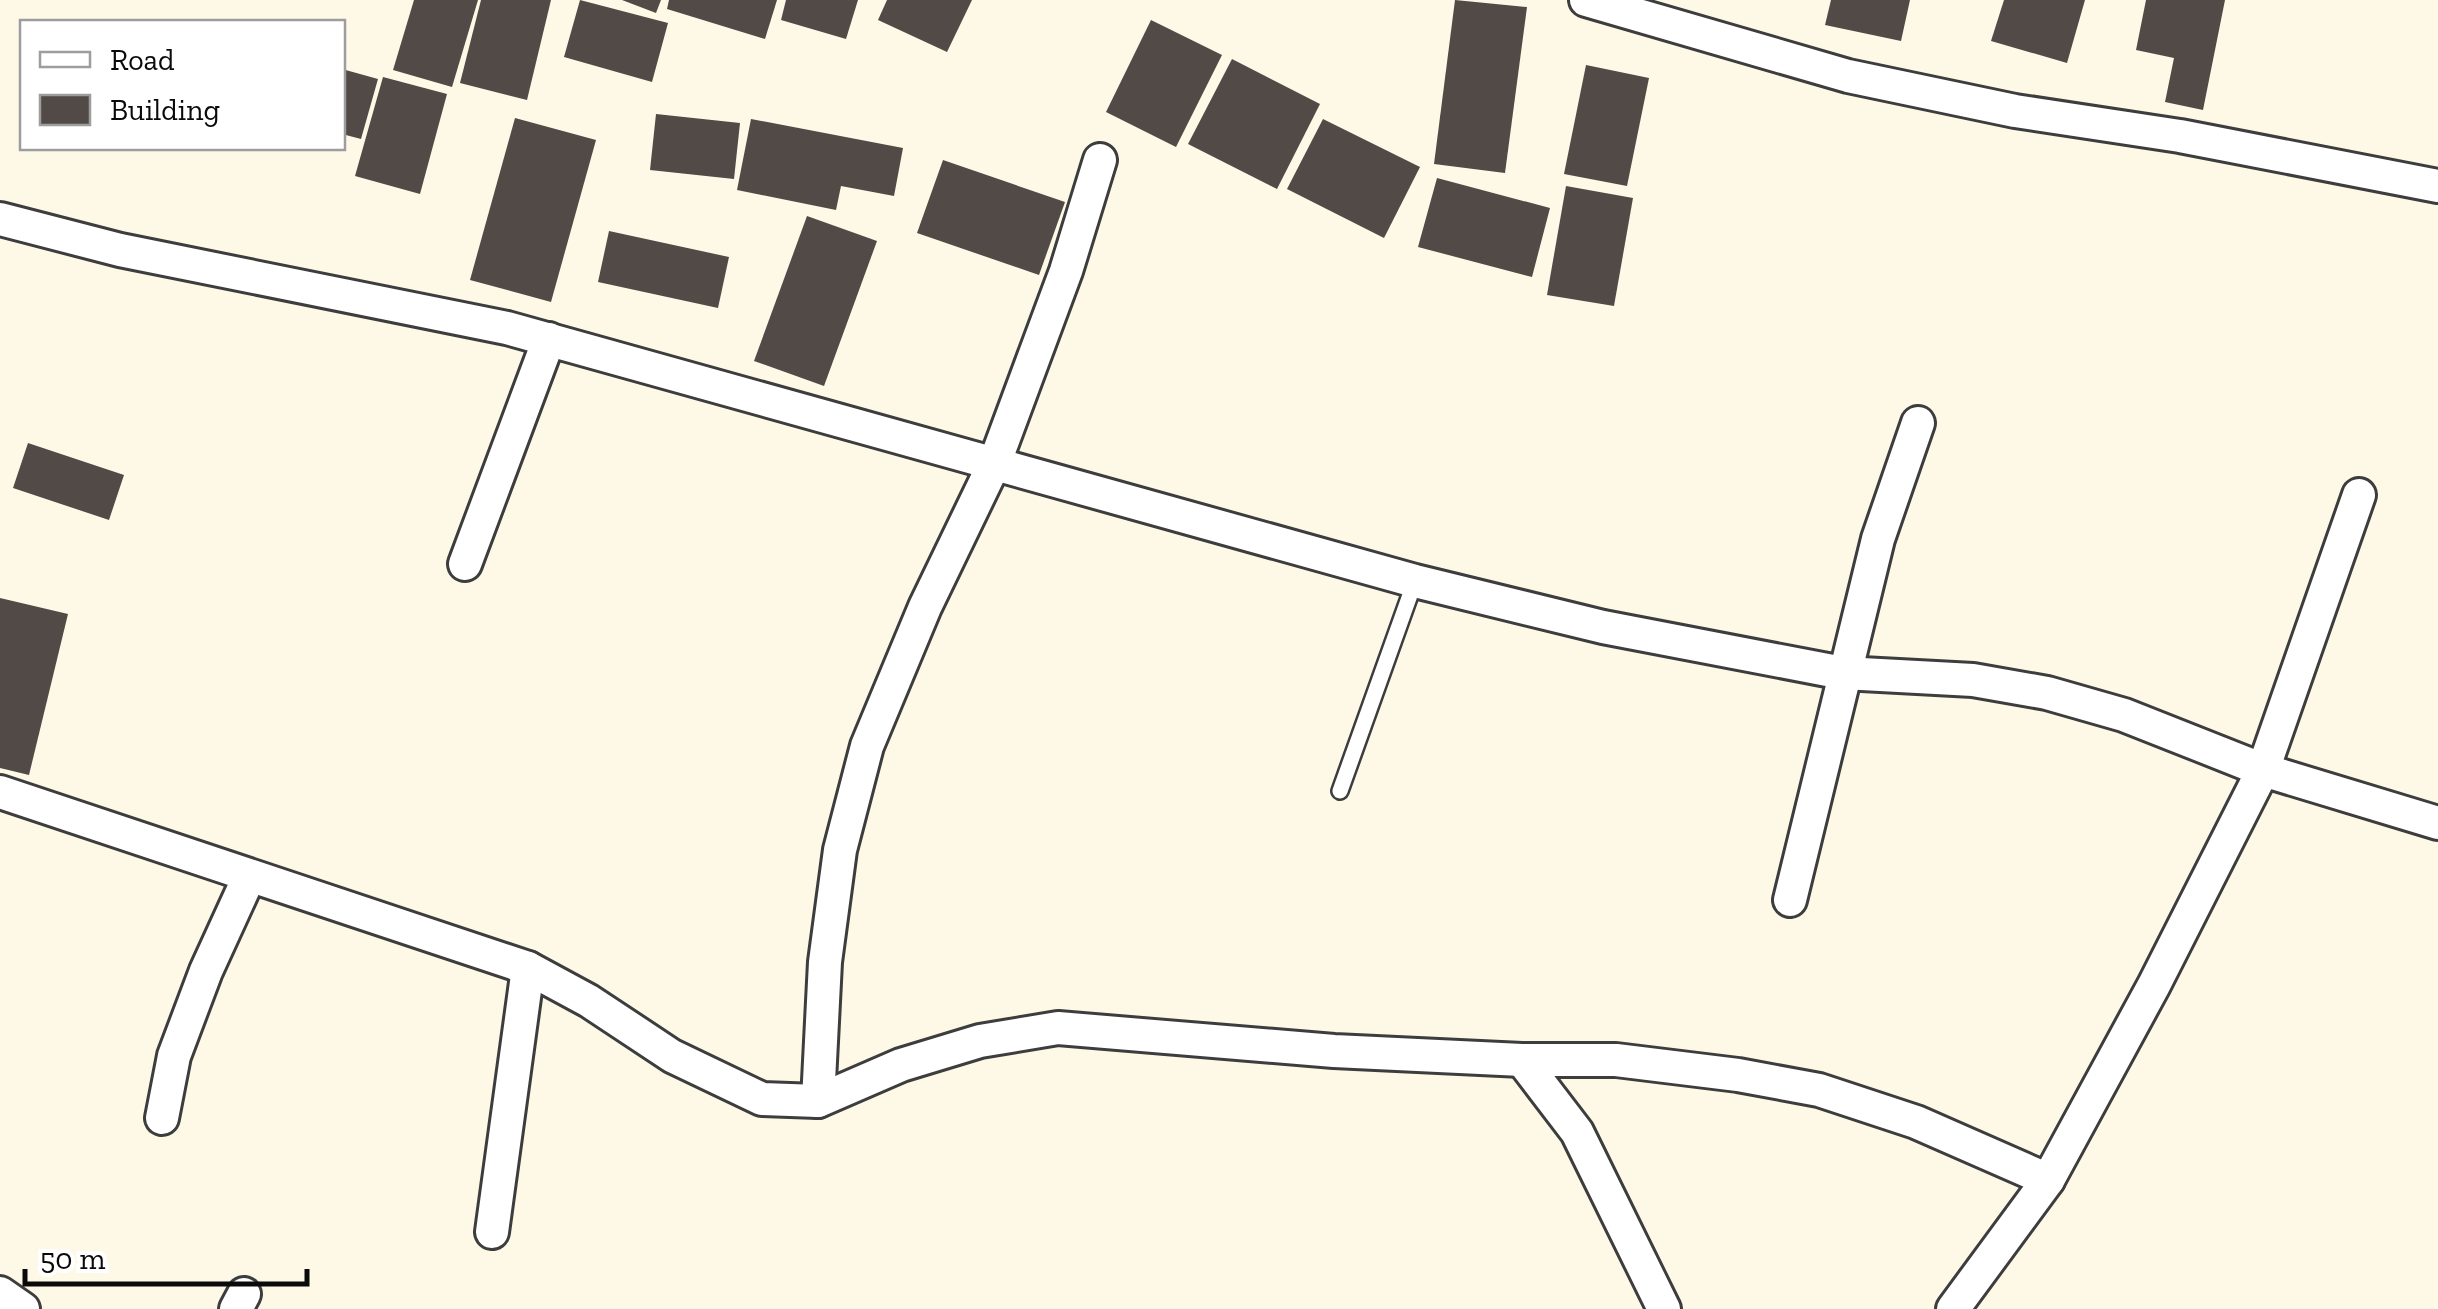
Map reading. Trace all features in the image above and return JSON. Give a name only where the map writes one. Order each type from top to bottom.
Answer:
[{"type":"street","points":[[1586,0],[1848,76],[2015,111],[2180,136],[2438,186]]},
{"type":"street","points":[[818,1101],[825,962],[840,850],[867,746],[925,608],[996,462],[1066,272],[1100,160]]},
{"type":"street","points":[[0,219],[120,250],[508,328],[1414,581],[1603,627],[1843,673],[1973,680],[2047,693],[2124,715],[2263,770],[2438,823]]},
{"type":"street","points":[[465,564],[549,340]]},
{"type":"street","points":[[1790,900],[1878,539],[1918,423]]},
{"type":"street","points":[[1953,1309],[2048,1180],[2263,770],[2359,495]]},
{"type":"street","points":[[0,792],[528,968],[672,1056],[762,1100],[818,1101],[901,1065],[980,1042],[1058,1028],[1334,1052],[1616,1060],[1819,1090],[1916,1122],[2048,1180]]},
{"type":"street","points":[[162,1118],[174,1056],[249,877]]},
{"type":"street","points":[[492,1232],[528,968]]},
{"type":"street","points":[[1522,1060],[1578,1132],[1664,1309]]},
{"type":"street","points":[[0,1293],[23,1309]]},
{"type":"lane","points":[[1340,791],[1414,581]]},
{"type":"building","points":[[414,0],[478,0],[452,87],[393,70]]},
{"type":"building","points":[[481,0],[551,0],[527,100],[460,83]]},
{"type":"building","points":[[580,0],[668,23],[652,82],[564,57]]},
{"type":"building","points":[[622,0],[661,0],[656,13]]},
{"type":"building","points":[[669,0],[777,0],[765,39],[667,9]]},
{"type":"building","points":[[786,0],[858,0],[846,39],[781,20]]},
{"type":"building","points":[[887,0],[972,0],[947,52],[878,20]]},
{"type":"building","points":[[1455,0],[1527,7],[1505,173],[1434,164]]},
{"type":"building","points":[[1831,0],[1910,0],[1901,41],[1825,25]]},
{"type":"building","points":[[2004,0],[2085,0],[2067,63],[1991,41]]},
{"type":"building","points":[[2146,0],[2225,0],[2203,110],[2165,102],[2174,58],[2136,50]]},
{"type":"building","points":[[1151,20],[1222,55],[1176,147],[1106,112]]},
{"type":"building","points":[[1232,59],[1320,104],[1277,189],[1188,144]]},
{"type":"building","points":[[1586,65],[1649,78],[1627,186],[1564,174]]},
{"type":"building","points":[[345,70],[378,79],[361,139],[345,135]]},
{"type":"building","points":[[383,77],[447,94],[420,194],[355,176]]},
{"type":"building","points":[[656,114],[740,123],[734,179],[650,170]]},
{"type":"building","points":[[515,118],[596,140],[551,302],[470,280]]},
{"type":"building","points":[[751,119],[903,148],[894,196],[841,186],[836,210],[737,190]]},
{"type":"building","points":[[1323,119],[1420,167],[1384,238],[1287,189]]},
{"type":"building","points":[[943,160],[1065,202],[1039,275],[917,233]]},
{"type":"building","points":[[1437,178],[1550,208],[1532,277],[1418,247]]},
{"type":"building","points":[[1566,186],[1633,198],[1614,306],[1547,295]]},
{"type":"building","points":[[807,216],[877,241],[824,386],[754,361]]},
{"type":"building","points":[[609,231],[729,257],[718,308],[598,282]]},
{"type":"building","points":[[28,443],[124,475],[109,520],[13,488]]},
{"type":"building","points":[[0,598],[68,614],[29,775],[0,768]]}]
